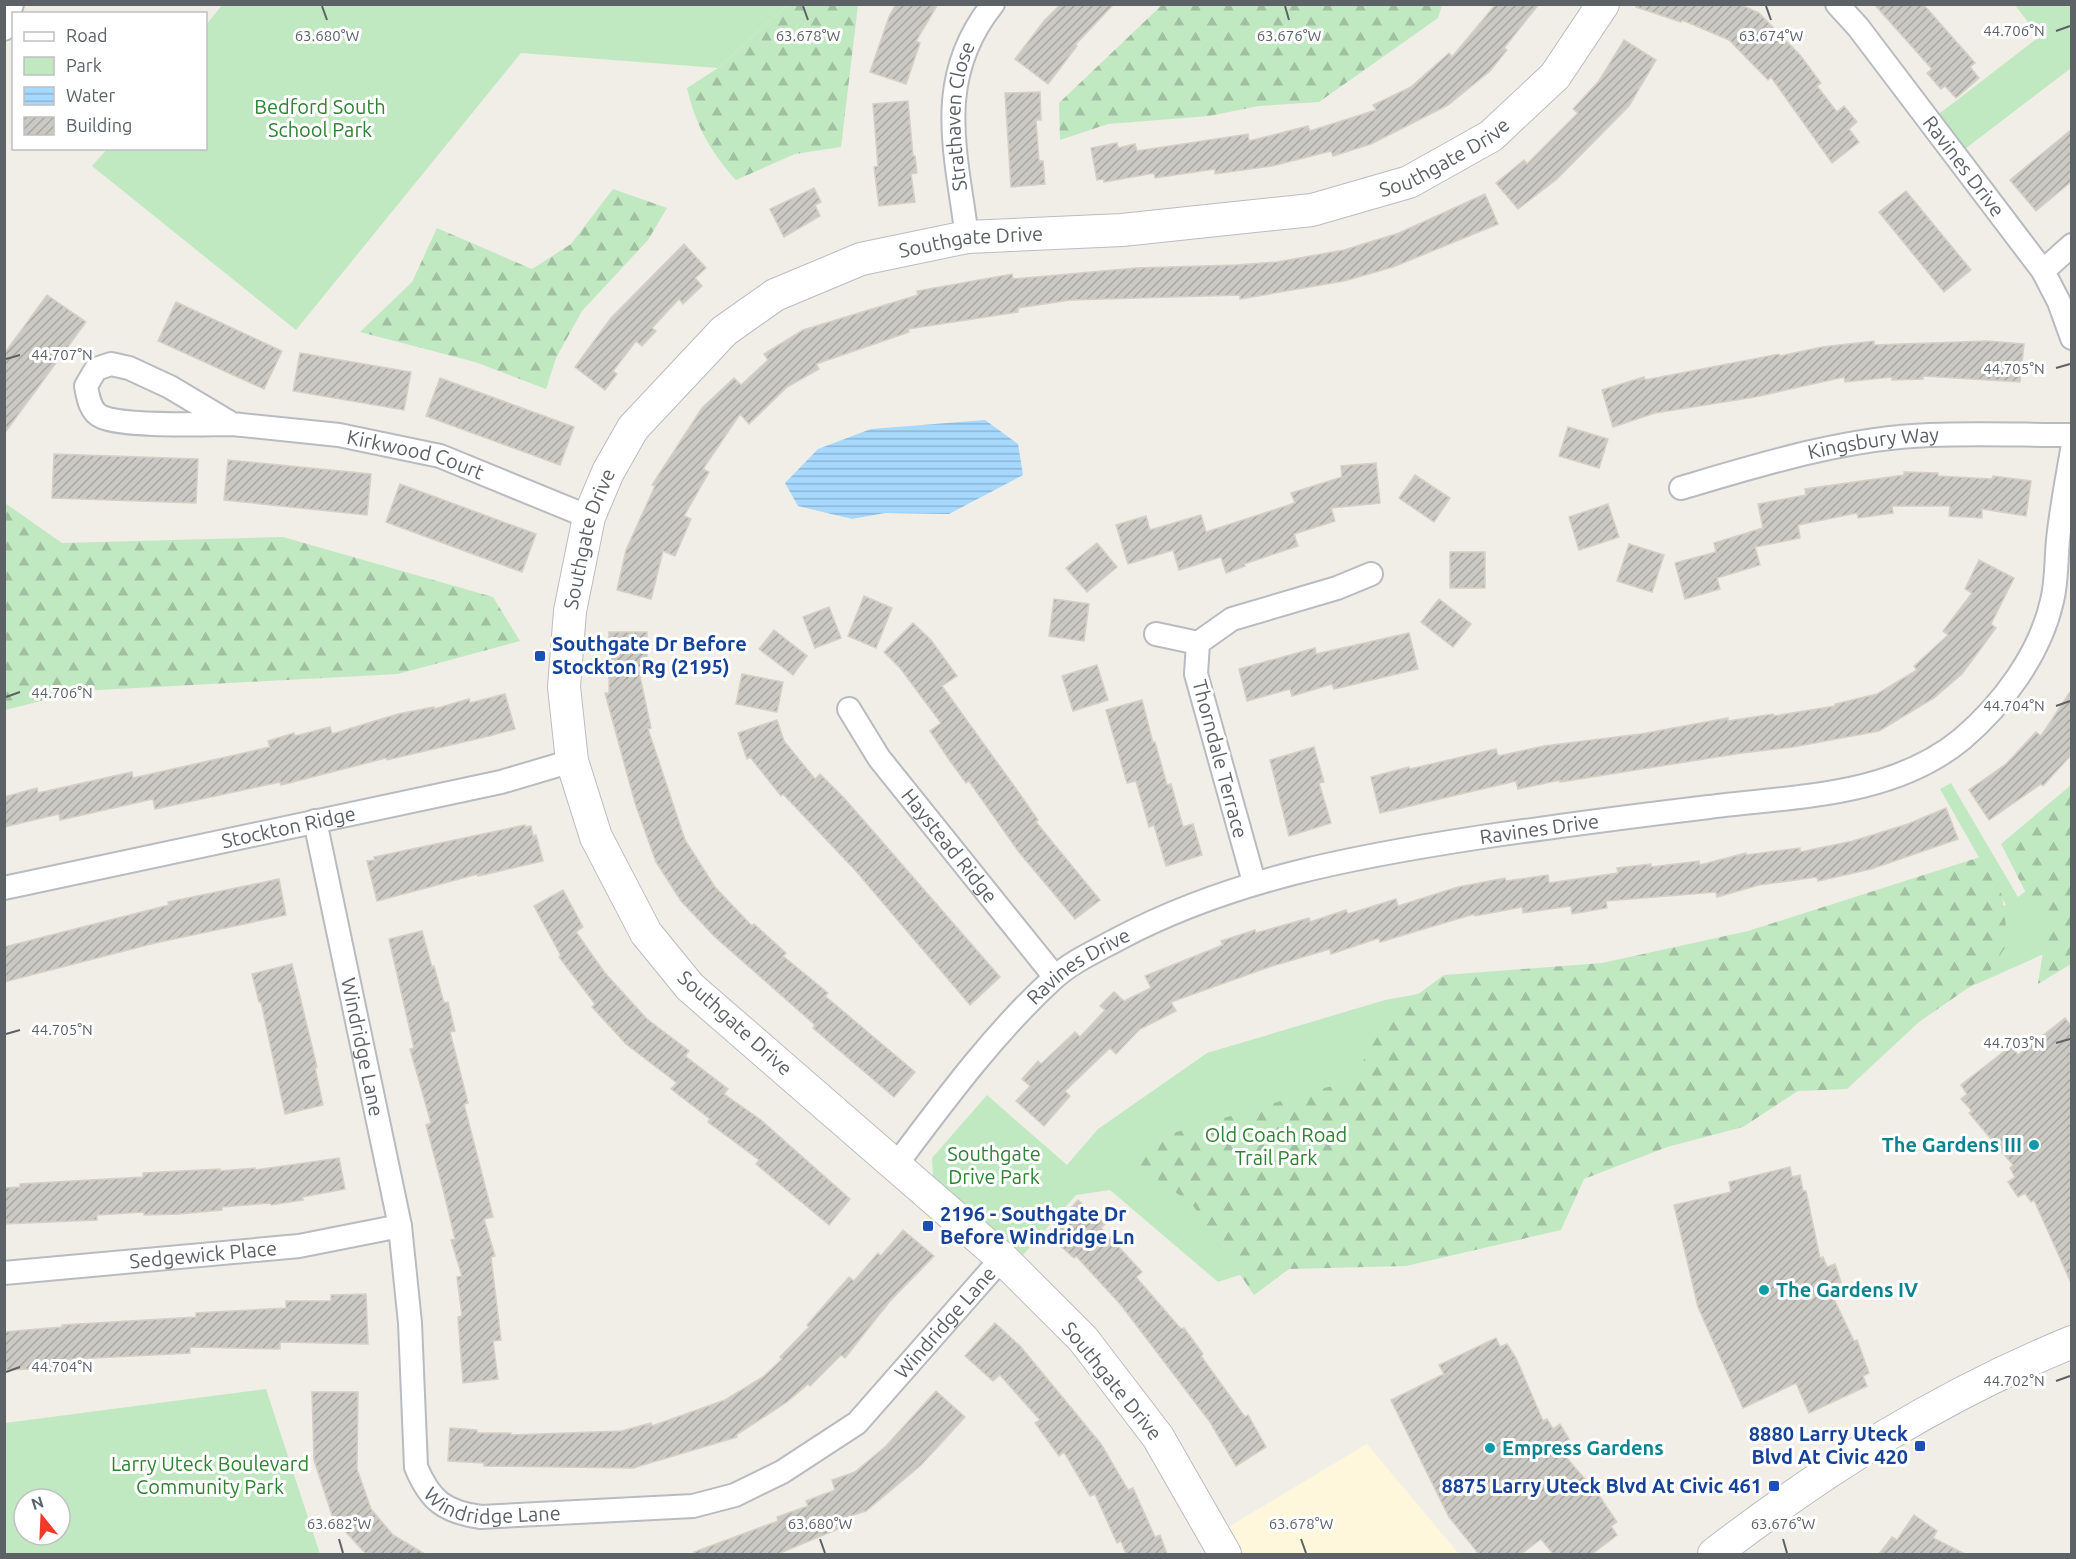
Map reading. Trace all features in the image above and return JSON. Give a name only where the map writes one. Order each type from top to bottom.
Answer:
[{"type":"street","points":[[4,29],[12,4]]},
{"type":"street","name":"Strathaven Close","points":[[967,237],[951,117],[956,75],[976,26],[993,4]]},
{"type":"street","name":"Southgate Drive","points":[[1225,1554],[1158,1437],[1083,1339],[1002,1258],[690,987],[646,933],[596,837],[572,762],[564,687],[570,611],[589,517],[608,472],[633,428],[724,331],[775,295],[861,259],[967,237],[1122,230],[1312,210],[1409,182],[1491,136],[1555,76],[1603,4]]},
{"type":"street","name":"Ravines Drive","points":[[1837,4],[1858,27],[2043,271],[2059,302],[2072,338]]},
{"type":"street","points":[[2043,271],[2072,245]]},
{"type":"street","name":"Kirkwood Court","points":[[232,424],[170,387],[129,368],[111,364],[96,369],[86,386],[89,403],[101,417],[131,422],[232,424],[339,435],[440,456],[589,517]]},
{"type":"street","name":"Kingsbury Way","points":[[1681,488],[1785,457],[1851,444],[1929,435],[2072,435]]},
{"type":"street","name":"Ravines Drive","points":[[896,1165],[948,1095],[1055,977],[1094,952],[1179,908],[1254,882],[1397,850],[1598,820],[1843,790],[1896,777],[1932,761],[1963,738],[1998,702],[2021,672],[2042,634],[2053,600],[2072,450]]},
{"type":"street","points":[[1156,634],[1198,643],[1233,619],[1337,588],[1371,574]]},
{"type":"street","name":"Thorndale Terrace","points":[[1198,643],[1196,674],[1254,882]]},
{"type":"street","name":"Haystead Ridge","points":[[849,709],[879,758],[1055,977]]},
{"type":"street","name":"Stockton Ridge","points":[[4,888],[501,782],[572,762]]},
{"type":"street","name":"Windridge Lane","points":[[315,821],[400,1226],[410,1323],[416,1467],[424,1487],[443,1506],[460,1514],[481,1517],[693,1506],[735,1495],[782,1472],[857,1423],[1002,1258]]},
{"type":"street","name":"Sedgewick Place","points":[[4,1273],[299,1246],[400,1226]]},
{"type":"street","points":[[1714,1554],[1868,1445],[1997,1374],[2072,1342]]},
{"type":"shaded area","points":[[1367,1444],[1459,1554],[1239,1554],[1225,1529]]},
{"type":"green space","points":[[1163,4],[1442,5],[1438,18],[1319,102],[1259,106],[1209,116],[1108,124],[1060,140],[1059,103]]},
{"type":"green space","name":"Bedford South School Park","points":[[222,5],[787,5],[718,68],[521,53],[296,330],[92,166],[106,150],[207,150],[207,24]]},
{"type":"green space","points":[[787,5],[858,5],[841,147],[795,154],[736,180],[719,159],[699,126],[687,88],[718,68]]},
{"type":"green space","points":[[2015,5],[2071,5],[2071,68],[1961,152],[1935,117],[2039,37]]},
{"type":"green space","points":[[613,189],[667,208],[648,240],[582,311],[556,358],[546,389],[475,362],[360,332],[412,282],[437,228],[532,269],[571,244]]},
{"type":"green space","points":[[5,503],[62,543],[283,537],[493,597],[520,641],[398,674],[81,691],[5,710]]},
{"type":"green space","name":"Old Coach Road Trail Park","points":[[1951,783],[2018,897],[2071,856],[2071,942],[1544,1176],[1218,1282],[1110,1190],[1076,1195],[1023,1255],[933,1177],[932,1158],[987,1095],[1067,1165],[1098,1129],[1207,1053],[1385,1000],[1527,974],[1936,921],[2006,905],[1940,789]]},
{"type":"green space","points":[[2071,785],[2071,964],[2038,984],[2046,932],[2001,844]]},
{"type":"green space","name":"Old Coach Road Trail Park","points":[[1980,857],[2002,895],[2008,943],[1988,974],[1919,1022],[1847,1089],[1798,1091],[1743,1127],[1667,1147],[1584,1179],[1561,1230],[1406,1266],[1289,1269],[1254,1295],[1192,1204],[1132,1162],[1163,1136],[1352,1080],[1390,1015],[1444,975],[1602,963],[1748,931]]},
{"type":"green space","name":"Larry Uteck Boulevard Community Park","points":[[266,1389],[320,1554],[5,1554],[5,1423]]},
{"type":"water","points":[[985,420],[1018,444],[1023,475],[949,514],[885,513],[852,519],[798,506],[785,483],[818,449],[871,429]]},
{"type":"building","points":[[896,4],[938,4],[916,41],[920,43],[906,84],[870,72],[889,17]]},
{"type":"building","points":[[1061,4],[1114,4],[1075,45],[1077,46],[1048,84],[1015,59],[1044,21]]},
{"type":"building","points":[[1496,4],[1539,4],[1504,48],[1507,50],[1490,71],[1448,105],[1371,144],[1333,156],[1331,151],[1272,166],[1215,174],[1215,169],[1155,178],[1154,173],[1104,182],[1104,179],[1097,180],[1091,148],[1117,143],[1118,148],[1135,144],[1137,151],[1248,134],[1249,141],[1308,126],[1310,131],[1376,110],[1373,105],[1411,87],[1449,53],[1452,57]]},
{"type":"building","points":[[1637,4],[1739,4],[1759,13],[1800,55],[1821,83],[1817,86],[1837,112],[1844,106],[1857,122],[1849,129],[1859,142],[1832,163],[1771,77],[1768,80],[1729,40],[1682,20],[1681,22],[1636,7]]},
{"type":"building","points":[[1874,4],[1923,4],[1975,63],[1970,67],[1979,78],[1956,98],[1945,86],[1941,89],[1927,73],[1932,69]]},
{"type":"building","points":[[1624,40],[1656,60],[1629,106],[1557,179],[1518,209],[1496,183],[1524,160],[1527,164],[1578,113],[1573,109],[1599,81]]},
{"type":"building","points":[[1040,92],[1041,120],[1036,120],[1039,161],[1043,161],[1045,184],[1011,187],[1005,93]]},
{"type":"building","points":[[908,101],[913,156],[915,156],[917,173],[911,174],[915,202],[879,206],[874,167],[878,166],[873,104]]},
{"type":"building","points":[[2072,129],[2072,181],[2036,211],[2010,180]]},
{"type":"building","points":[[814,188],[821,202],[815,205],[820,216],[784,237],[770,209]]},
{"type":"building","points":[[1906,191],[1971,270],[1944,292],[1879,212]]},
{"type":"building","points":[[1485,194],[1498,224],[1393,267],[1344,281],[1240,299],[1240,295],[1070,300],[1018,308],[1018,312],[908,329],[909,332],[816,364],[819,369],[787,387],[749,424],[740,414],[703,469],[709,472],[684,516],[691,519],[675,556],[663,551],[651,599],[617,590],[626,550],[655,486],[652,485],[702,408],[734,378],[741,385],[768,360],[764,354],[803,330],[918,295],[917,291],[1012,274],[1013,279],[1136,268],[1236,265],[1277,262],[1344,250],[1399,233]]},
{"type":"building","points":[[684,244],[706,268],[695,278],[702,286],[683,304],[679,299],[652,328],[656,331],[642,346],[636,341],[613,371],[617,374],[605,390],[575,367],[611,318]]},
{"type":"building","points":[[47,295],[86,322],[4,434],[4,354]]},
{"type":"building","points":[[176,302],[282,351],[264,389],[158,341]]},
{"type":"building","points":[[1874,341],[1874,345],[1987,341],[2024,344],[2020,382],[1923,376],[1923,379],[1892,380],[1892,377],[1845,382],[1844,377],[1755,397],[1655,413],[1613,427],[1602,390],[1644,377],[1645,380],[1779,354],[1780,356],[1822,347]]},
{"type":"building","points":[[300,353],[411,372],[404,410],[293,391]]},
{"type":"building","points":[[440,378],[574,427],[560,465],[426,416]]},
{"type":"building","points":[[1568,427],[1608,439],[1599,468],[1559,456]]},
{"type":"building","points":[[54,454],[198,459],[196,503],[52,498]]},
{"type":"building","points":[[228,460],[371,474],[367,515],[224,500]]},
{"type":"building","points":[[1376,463],[1380,503],[1331,508],[1335,521],[1294,534],[1298,546],[1244,564],[1245,566],[1226,573],[1221,557],[1179,570],[1173,550],[1128,564],[1116,525],[1146,516],[1150,530],[1201,515],[1206,532],[1295,503],[1291,493],[1342,477],[1341,466]]},
{"type":"building","points":[[1904,472],[1992,479],[1993,476],[2031,481],[2026,516],[1982,509],[1982,518],[1949,516],[1950,506],[1892,506],[1893,513],[1858,518],[1857,513],[1798,525],[1800,538],[1755,547],[1760,565],[1717,578],[1720,589],[1685,599],[1675,563],[1716,552],[1714,543],[1763,528],[1758,504],[1806,495],[1805,489],[1904,475]]},
{"type":"building","points":[[1415,475],[1450,498],[1434,522],[1399,498]]},
{"type":"building","points":[[400,484],[536,534],[522,572],[386,522]]},
{"type":"building","points":[[1608,504],[1619,537],[1579,550],[1569,517]]},
{"type":"building","points":[[1097,543],[1117,567],[1087,592],[1066,568]]},
{"type":"building","points":[[1629,544],[1664,555],[1652,592],[1617,581]]},
{"type":"building","points":[[1450,552],[1485,552],[1485,588],[1450,588]]},
{"type":"building","points":[[1979,560],[2014,578],[1991,624],[1996,628],[1962,674],[1934,698],[1879,731],[1793,747],[1560,782],[1560,780],[1518,789],[1516,781],[1380,813],[1371,777],[1409,767],[1410,769],[1496,749],[1498,756],[1544,746],[1641,734],[1728,718],[1728,721],[1773,714],[1774,716],[1835,706],[1835,704],[1877,694],[1917,670],[1914,666],[1948,635],[1943,631],[1972,593],[1965,589]]},
{"type":"building","points":[[864,596],[892,608],[876,648],[848,636]]},
{"type":"building","points":[[1054,599],[1089,604],[1084,641],[1049,636]]},
{"type":"building","points":[[1439,599],[1471,624],[1453,647],[1421,622]]},
{"type":"building","points":[[829,607],[841,638],[815,648],[803,617]]},
{"type":"building","points":[[913,623],[931,640],[957,676],[942,686],[1038,820],[1036,822],[1100,900],[1075,919],[1018,851],[969,781],[966,783],[950,761],[930,731],[941,723],[900,668],[884,652]]},
{"type":"building","points":[[774,630],[807,656],[793,675],[759,649]]},
{"type":"building","points":[[609,632],[647,632],[647,667],[638,667],[651,728],[648,729],[685,840],[715,887],[752,926],[754,924],[786,953],[783,956],[828,993],[825,996],[915,1072],[894,1097],[813,1028],[815,1025],[715,937],[681,901],[656,862],[635,803],[605,693],[609,693]]},
{"type":"building","points":[[1409,633],[1418,669],[1334,689],[1332,684],[1292,696],[1290,689],[1247,701],[1239,669],[1315,648],[1316,654]]},
{"type":"building","points":[[1097,665],[1108,700],[1073,711],[1062,676]]},
{"type":"building","points":[[742,674],[783,682],[777,712],[736,704]]},
{"type":"building","points":[[2072,689],[2072,754],[2043,786],[2041,784],[1989,820],[1969,790],[2006,764],[2036,732],[2041,736]]},
{"type":"building","points":[[505,694],[515,729],[489,736],[387,760],[386,758],[281,785],[280,782],[155,809],[153,799],[60,820],[59,814],[4,827],[4,797],[37,788],[38,793],[132,772],[133,778],[270,747],[268,741],[294,733],[295,736],[330,727],[332,734],[398,714],[434,707],[434,709],[469,699],[470,703]]},
{"type":"building","points":[[1142,700],[1153,743],[1155,742],[1167,785],[1171,784],[1183,827],[1193,824],[1202,855],[1166,866],[1154,825],[1149,827],[1136,781],[1127,783],[1106,710]]},
{"type":"building","points":[[777,720],[784,741],[815,779],[820,774],[845,799],[1000,977],[970,1005],[855,870],[783,794],[781,796],[750,757],[747,759],[738,733]]},
{"type":"building","points":[[1314,747],[1324,782],[1319,783],[1331,823],[1289,836],[1270,760]]},
{"type":"building","points":[[1946,808],[1958,839],[1871,869],[1818,881],[1817,877],[1759,885],[1717,897],[1716,892],[1606,901],[1607,908],[1572,914],[1571,906],[1523,913],[1522,907],[1475,916],[1474,914],[1380,942],[1379,938],[1331,954],[1330,949],[1269,967],[1171,1002],[1176,1011],[1140,1029],[1116,1054],[1110,1048],[1065,1091],[1070,1096],[1044,1126],[1016,1101],[1030,1086],[1022,1079],[1038,1061],[1041,1064],[1075,1032],[1080,1037],[1105,1010],[1100,1006],[1114,992],[1124,1001],[1151,988],[1145,976],[1223,945],[1221,941],[1255,930],[1256,933],[1309,918],[1310,922],[1346,910],[1348,914],[1396,899],[1398,906],[1458,887],[1505,878],[1506,881],[1548,875],[1549,883],[1618,873],[1617,868],[1651,864],[1651,867],[1699,861],[1700,865],[1746,853],[1746,855],[1800,848],[1800,852],[1853,841],[1908,824]]},
{"type":"building","points":[[525,825],[525,827],[531,826],[533,836],[536,835],[543,861],[478,876],[478,874],[377,901],[367,861],[375,860],[374,857]]},
{"type":"building","points":[[279,879],[286,915],[155,943],[4,982],[4,947],[169,905],[168,902]]},
{"type":"building","points":[[563,890],[583,927],[576,932],[605,973],[647,1019],[689,1051],[685,1056],[728,1089],[724,1094],[761,1120],[850,1199],[829,1225],[756,1164],[759,1160],[708,1122],[710,1119],[671,1089],[677,1083],[626,1044],[592,1007],[595,1004],[559,957],[561,956],[534,906]]},
{"type":"building","points":[[422,931],[444,1003],[448,1002],[455,1031],[450,1032],[468,1103],[464,1104],[493,1217],[484,1219],[495,1256],[491,1257],[501,1340],[493,1341],[498,1379],[463,1383],[458,1317],[462,1316],[457,1277],[462,1276],[451,1240],[455,1239],[426,1125],[431,1123],[410,1049],[414,1048],[389,939]]},
{"type":"building","points":[[292,964],[317,1067],[315,1068],[323,1105],[285,1114],[261,1002],[259,1002],[252,974]]},
{"type":"building","name":"The Gardens III","points":[[2065,1018],[2072,1027],[2072,1285],[2034,1200],[2031,1202],[2025,1193],[2018,1197],[2008,1182],[2015,1177],[2010,1168],[2013,1165],[1969,1113],[1972,1111],[1961,1099],[1967,1094],[1961,1085],[2011,1046],[2018,1055]]},
{"type":"building","points":[[339,1158],[345,1189],[302,1197],[303,1200],[271,1205],[270,1203],[222,1207],[222,1210],[179,1214],[144,1215],[144,1212],[97,1215],[97,1220],[4,1224],[4,1188],[20,1187],[20,1184],[143,1177],[143,1173],[255,1168],[255,1170]]},
{"type":"building","name":"The Gardens IV","points":[[1790,1167],[1792,1177],[1800,1175],[1803,1191],[1806,1191],[1820,1258],[1823,1257],[1827,1267],[1835,1264],[1841,1282],[1833,1285],[1836,1295],[1833,1297],[1854,1341],[1857,1340],[1869,1373],[1863,1376],[1867,1386],[1809,1413],[1796,1383],[1743,1408],[1698,1307],[1674,1205],[1731,1192],[1729,1182]]},
{"type":"building","points":[[1078,1200],[1105,1224],[1101,1228],[1142,1272],[1136,1277],[1181,1329],[1184,1328],[1203,1354],[1201,1356],[1245,1417],[1248,1415],[1266,1447],[1236,1466],[1210,1422],[1121,1305],[1076,1256],[1074,1258],[1047,1234]]},
{"type":"building","points":[[903,1230],[934,1256],[890,1301],[845,1358],[841,1355],[810,1386],[808,1384],[787,1402],[736,1435],[737,1437],[633,1468],[484,1466],[484,1463],[448,1461],[450,1428],[477,1430],[477,1433],[511,1433],[511,1435],[622,1431],[651,1423],[652,1426],[725,1400],[763,1377],[782,1359],[780,1357],[809,1327],[807,1325],[849,1277],[854,1281],[878,1253],[881,1256]]},
{"type":"building","points":[[366,1294],[368,1344],[280,1342],[280,1349],[190,1347],[190,1353],[57,1360],[58,1368],[4,1370],[4,1332],[62,1327],[62,1325],[196,1317],[196,1313],[286,1308],[286,1301],[331,1301],[331,1295]]},
{"type":"building","points":[[995,1323],[1021,1347],[1101,1444],[1128,1490],[1133,1488],[1155,1537],[1160,1535],[1167,1554],[1126,1554],[1121,1541],[1117,1543],[1095,1494],[1090,1496],[1064,1452],[1059,1456],[1035,1423],[1040,1420],[1000,1375],[993,1381],[965,1356]]},
{"type":"building","name":"Empress Gardens","points":[[1496,1338],[1500,1347],[1507,1344],[1516,1358],[1543,1421],[1547,1419],[1553,1429],[1560,1424],[1569,1439],[1562,1444],[1568,1453],[1565,1456],[1598,1494],[1617,1522],[1611,1526],[1617,1535],[1592,1554],[1553,1554],[1541,1539],[1521,1554],[1479,1554],[1449,1517],[1391,1400],[1444,1374],[1439,1365]]},
{"type":"building","points":[[936,1391],[965,1417],[921,1465],[866,1511],[837,1520],[840,1528],[778,1554],[694,1554],[694,1552],[778,1521],[777,1517],[808,1506],[806,1501],[835,1490],[832,1480],[855,1472],[886,1446]]},
{"type":"building","points":[[312,1392],[358,1392],[357,1469],[371,1509],[393,1535],[425,1554],[366,1554],[333,1518],[314,1460]]},
{"type":"building","points":[[1914,1515],[1937,1531],[1933,1538],[1965,1554],[1879,1554],[1892,1537],[1897,1540]]},
{"type":"place","name":"Southgate Dr Before Stockton Rg (2195)","points":[[540,656]]},
{"type":"place","name":"The Gardens III","points":[[2034,1145]]},
{"type":"place","name":"2196 - Southgate Dr Before Windridge Ln","points":[[928,1226]]},
{"type":"place","name":"The Gardens IV","points":[[1764,1290]]},
{"type":"place","name":"8880 Larry Uteck Blvd At Civic 420","points":[[1920,1446]]},
{"type":"place","name":"Empress Gardens","points":[[1490,1448]]},
{"type":"place","name":"8875 Larry Uteck Blvd At Civic 461","points":[[1774,1486]]},
{"type":"park label","name":"Southgate Drive Park","points":[[994,1166]]}]
